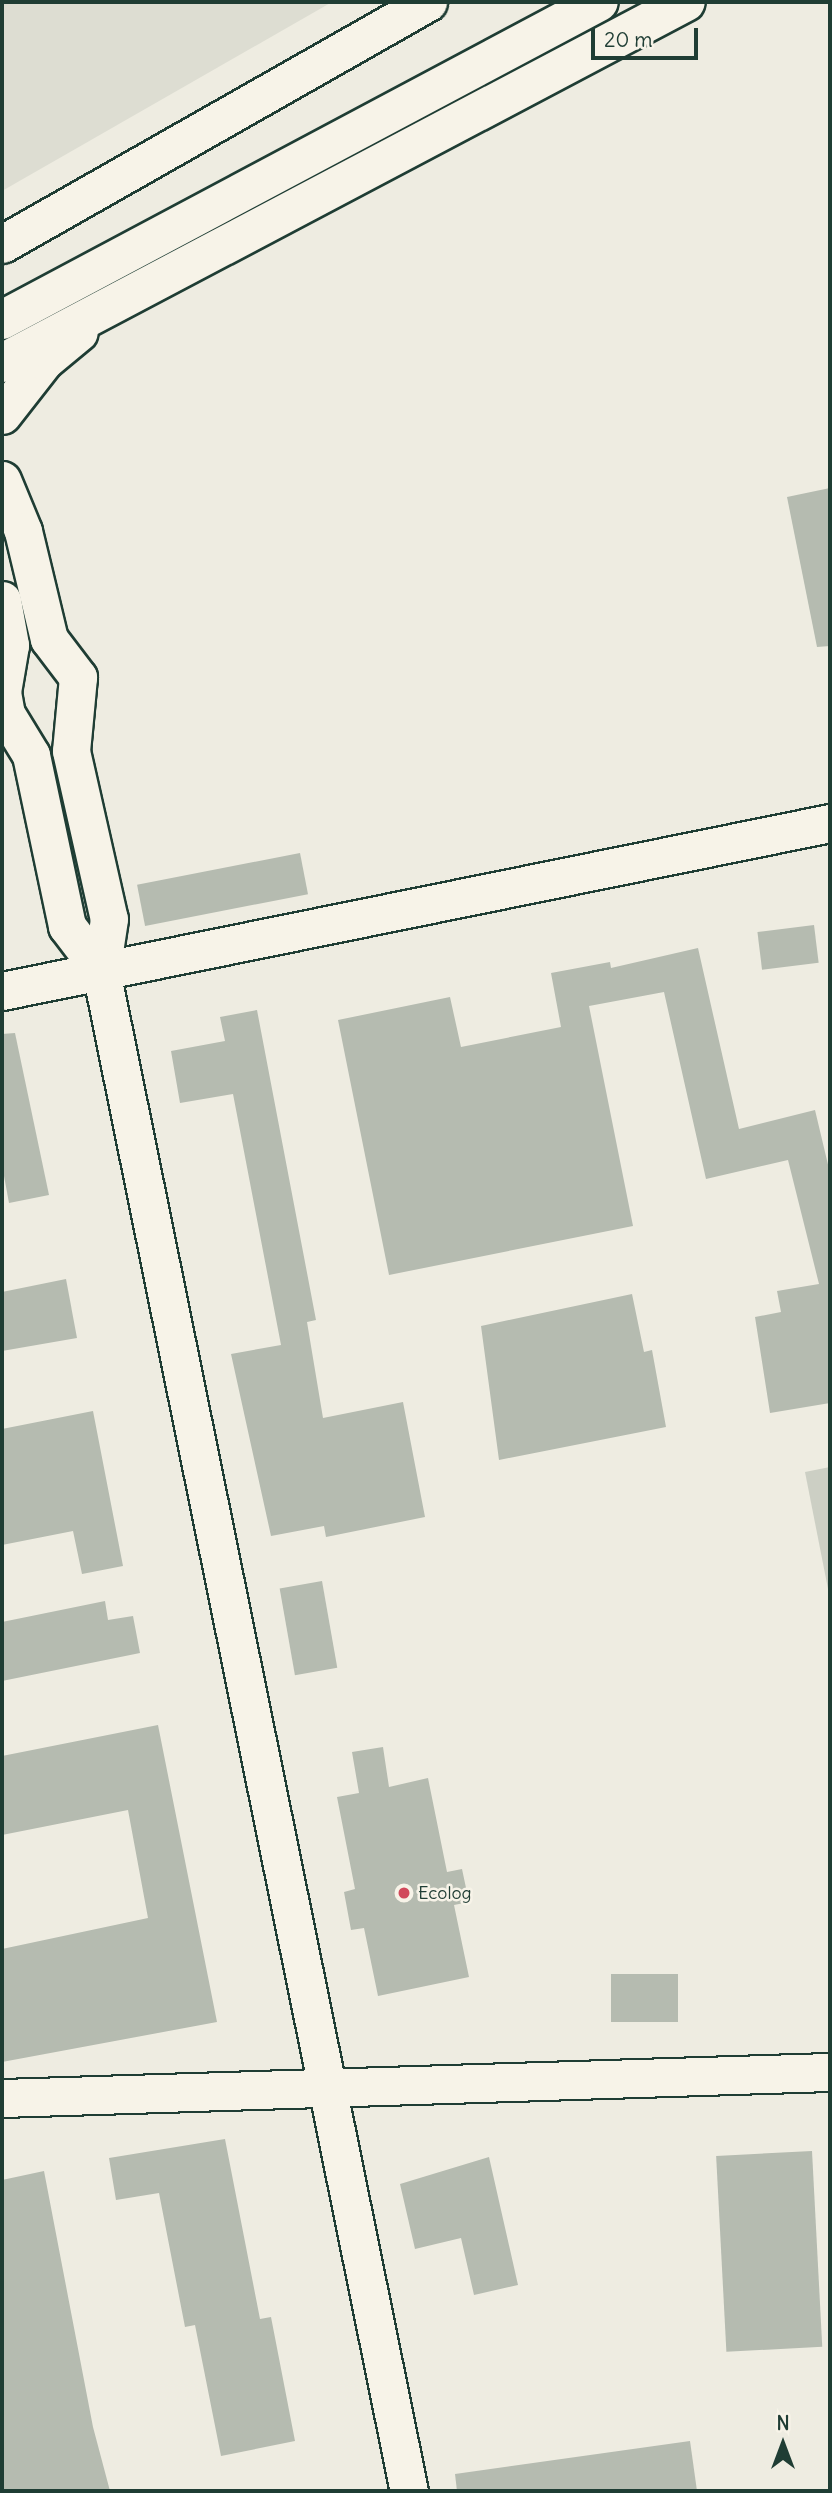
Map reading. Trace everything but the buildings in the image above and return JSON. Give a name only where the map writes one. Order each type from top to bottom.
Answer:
[{"type":"main road","points":[[2,320],[599,2]]},
{"type":"main road","points":[[2,362],[686,2]]},
{"type":"street","points":[[2,244],[428,2]]},
{"type":"street","points":[[2,415],[44,362],[109,306]]},
{"type":"street","points":[[2,480],[23,531],[49,639],[78,677],[71,751],[109,919],[101,971],[330,2085],[409,2491]]},
{"type":"street","points":[[2,600],[10,645],[2,692],[6,714],[31,755],[68,926],[101,971]]},
{"type":"street","points":[[2,992],[830,822]]},
{"type":"street","points":[[2,2098],[330,2085],[830,2072]]},
{"type":"shaded area","points":[[2,2],[332,2],[2,191]]},
{"type":"shaded area","points":[[830,1467],[830,1599],[805,1472]]},
{"type":"place","name":"Ecolog","points":[[404,1893]]}]
